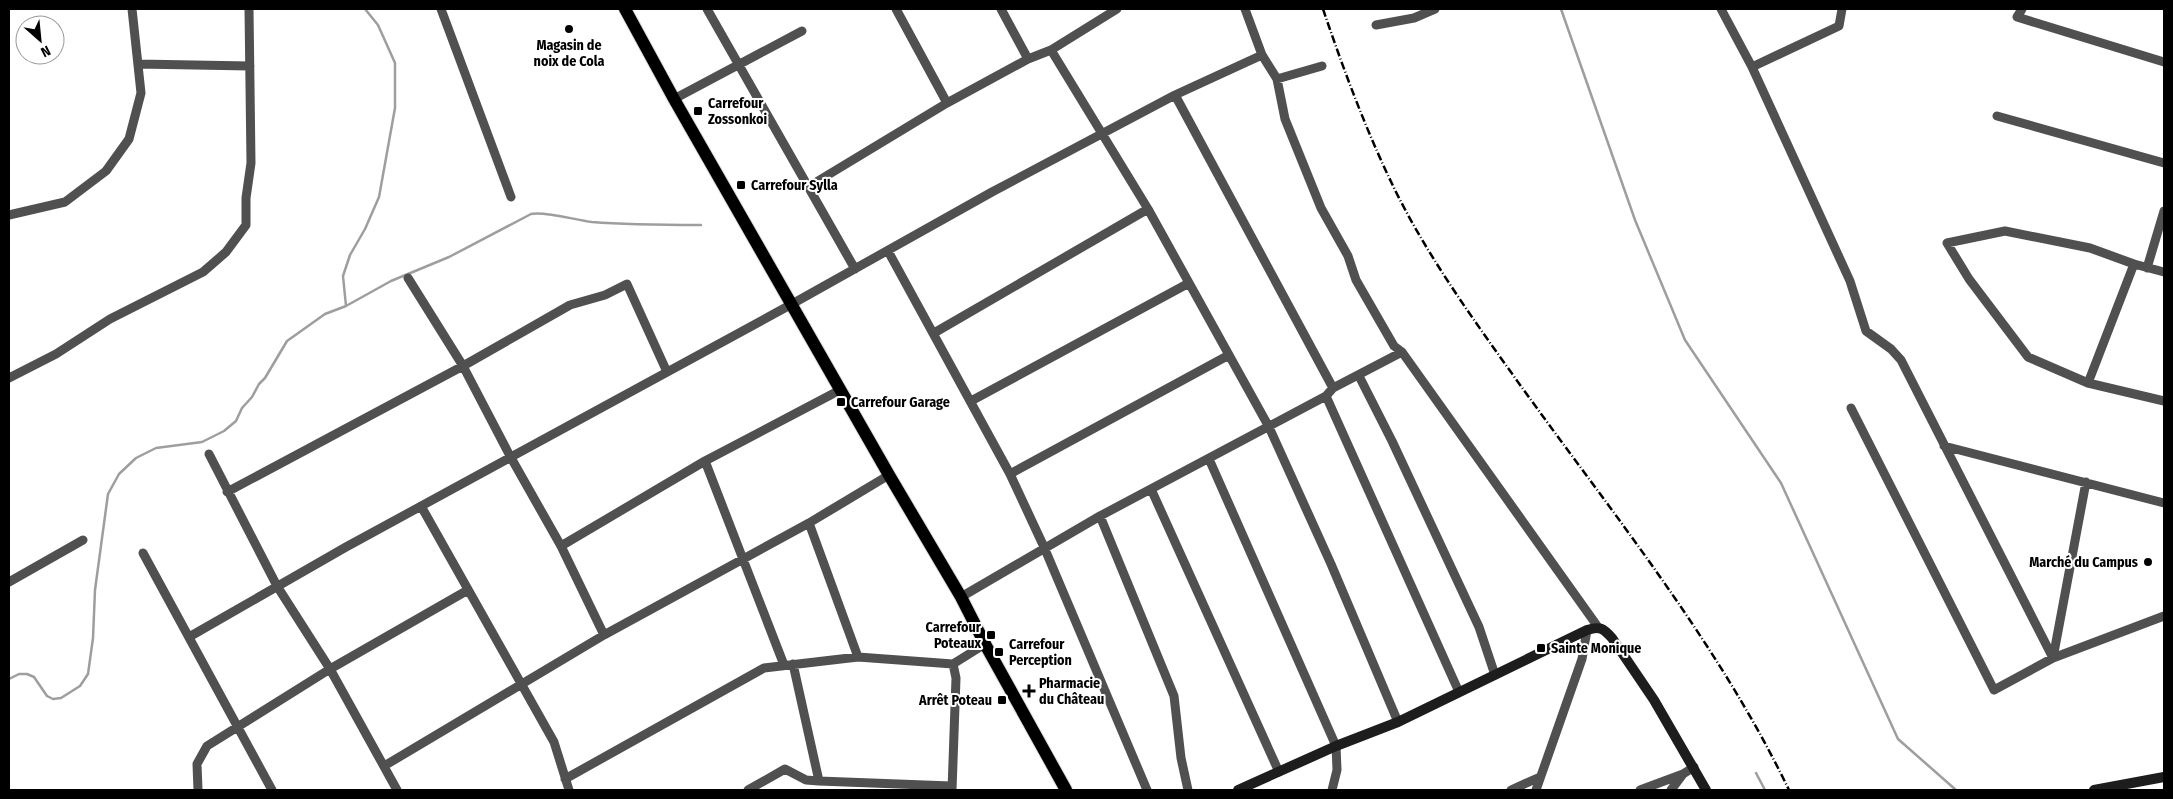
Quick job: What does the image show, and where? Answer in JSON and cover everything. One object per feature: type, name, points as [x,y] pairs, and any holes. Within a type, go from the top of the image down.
[{"type":"main road","points":[[625,9],[674,99],[840,390],[961,597],[1066,790]]},
{"type":"street","points":[[9,215],[66,202],[106,170],[128,138],[141,93],[132,9]]},
{"type":"street","points":[[9,378],[56,354],[110,319],[203,272],[226,252],[246,225],[246,198],[251,163],[248,9]]},
{"type":"street","points":[[441,9],[511,196]]},
{"type":"street","points":[[707,9],[855,269]]},
{"type":"street","points":[[896,9],[947,103]]},
{"type":"street","points":[[1001,9],[1028,59]]},
{"type":"street","points":[[1246,9],[1262,54],[1277,80],[1285,119],[1321,208],[1348,256],[1356,280],[1394,346],[1402,352],[1598,627],[1605,630],[1617,646],[1654,700],[1694,766],[1706,790]]},
{"type":"street","points":[[1376,25],[1414,18],[1435,9]]},
{"type":"street","points":[[1721,9],[1752,67],[1850,281],[1866,331],[1891,349],[1901,360],[2053,658]]},
{"type":"street","points":[[1752,67],[1839,26],[1842,9]]},
{"type":"street","points":[[2022,9],[2017,17],[2164,62]]},
{"type":"street","points":[[808,187],[947,103],[1028,59],[1051,50],[1112,10]]},
{"type":"street","points":[[674,99],[802,30]]},
{"type":"street","points":[[1051,50],[1148,209],[1269,427],[1331,564],[1398,722]]},
{"type":"street","points":[[189,637],[510,456],[792,304],[992,192],[1175,95],[1262,54]]},
{"type":"street","points":[[138,64],[250,66]]},
{"type":"street","points":[[1277,80],[1322,66]]},
{"type":"street","points":[[1175,95],[1333,388]]},
{"type":"street","points":[[1996,116],[2164,163]]},
{"type":"street","points":[[934,333],[1148,209]]},
{"type":"street","points":[[2148,268],[2164,211]]},
{"type":"street","points":[[2164,272],[2134,264],[2090,248],[2005,230],[1947,243],[1969,279],[2028,357],[2088,383],[2164,400]]},
{"type":"street","points":[[888,251],[1010,474],[1044,547],[1147,790]]},
{"type":"street","points":[[2088,383],[2134,264]]},
{"type":"street","points":[[408,278],[463,366],[510,456],[561,546],[604,635]]},
{"type":"street","points":[[971,401],[1189,283]]},
{"type":"street","points":[[227,492],[463,366],[570,305],[605,295],[627,284],[667,372]]},
{"type":"street","points":[[961,597],[1044,547],[1326,396],[1333,388],[1402,352]]},
{"type":"street","points":[[1010,474],[1229,355]]},
{"type":"street","points":[[1359,376],[1392,441],[1479,627],[1494,675]]},
{"type":"street","points":[[561,546],[706,461],[840,390]]},
{"type":"street","points":[[1326,396],[1459,692]]},
{"type":"street","points":[[1851,408],[1994,690],[2053,658],[2164,616]]},
{"type":"street","points":[[1944,446],[2164,503]]},
{"type":"street","points":[[209,454],[277,586],[330,669],[397,790]]},
{"type":"street","points":[[1210,459],[1336,746],[1337,770],[1332,790]]},
{"type":"street","points":[[706,461],[789,665],[819,781]]},
{"type":"street","points":[[384,766],[604,635],[809,523],[889,475]]},
{"type":"street","points":[[2053,658],[2086,482]]},
{"type":"street","points":[[1151,489],[1279,772]]},
{"type":"street","points":[[421,506],[554,742],[570,790]]},
{"type":"street","points":[[1100,516],[1174,696],[1181,758],[1188,790]]},
{"type":"street","points":[[809,523],[858,657]]},
{"type":"street","points":[[9,582],[83,540]]},
{"type":"street","points":[[143,553],[272,790]]},
{"type":"street","points":[[198,790],[196,764],[207,746],[330,669],[468,590]]},
{"type":"street","points":[[1238,790],[1336,746],[1398,722],[1587,630],[1598,627]]},
{"type":"street","points":[[1536,790],[1582,659],[1587,630]]},
{"type":"street","points":[[565,779],[764,668],[858,657],[953,664],[985,644]]},
{"type":"street","points":[[748,790],[785,770],[806,780],[952,788],[956,678],[953,664]]},
{"type":"street","points":[[1640,790],[1683,774],[1694,766]]},
{"type":"street","points":[[1671,790],[1683,774]]},
{"type":"street","points":[[1511,790],[1540,777]]},
{"type":"street","points":[[2096,790],[2164,777]]},
{"type":"street","points":[[2152,779],[2164,782]]},
{"type":"street","points":[[806,780],[809,790]]},
{"type":"waterway","points":[[9,679],[19,674],[27,674],[34,677],[47,696],[53,699],[61,698],[80,686],[88,674],[93,638],[95,590],[108,494],[119,474],[136,458],[156,448],[202,442],[224,431],[236,421],[242,408],[265,378],[287,341],[325,314],[346,306],[343,276],[350,255],[365,229],[379,197],[395,108],[395,63],[378,25],[365,9]]},
{"type":"waterway","points":[[1561,9],[1635,220],[1685,340],[1781,483],[1898,739],[1956,790]]},
{"type":"waterway","points":[[346,306],[391,281],[449,257],[531,214],[537,213],[606,223],[701,225]]},
{"type":"waterway","points":[[1756,773],[1765,790]]},
{"type":"railway","points":[[1323,9],[1375,147],[1396,192],[1424,243],[1489,341],[1630,535],[1699,634],[1731,684],[1789,790]]},
{"type":"place","name":"Magasin de noix de Cola","points":[[569,29]]},
{"type":"place","name":"Carrefour Zossonkoi","points":[[698,111]]},
{"type":"place","name":"Carrefour Sylla","points":[[741,185]]},
{"type":"place","name":"Carrefour Garage","points":[[841,402]]},
{"type":"place","name":"Marché du Campus","points":[[2148,562]]},
{"type":"place","name":"Carrefour Poteaux","points":[[991,635]]},
{"type":"place","name":"Sainte Monique","points":[[1541,648]]},
{"type":"place","name":"Carrefour Perception","points":[[999,652]]},
{"type":"place","name":"Pharmacie du Château","points":[[1029,691]]},
{"type":"place","name":"Arrêt Poteau","points":[[1002,700]]}]
